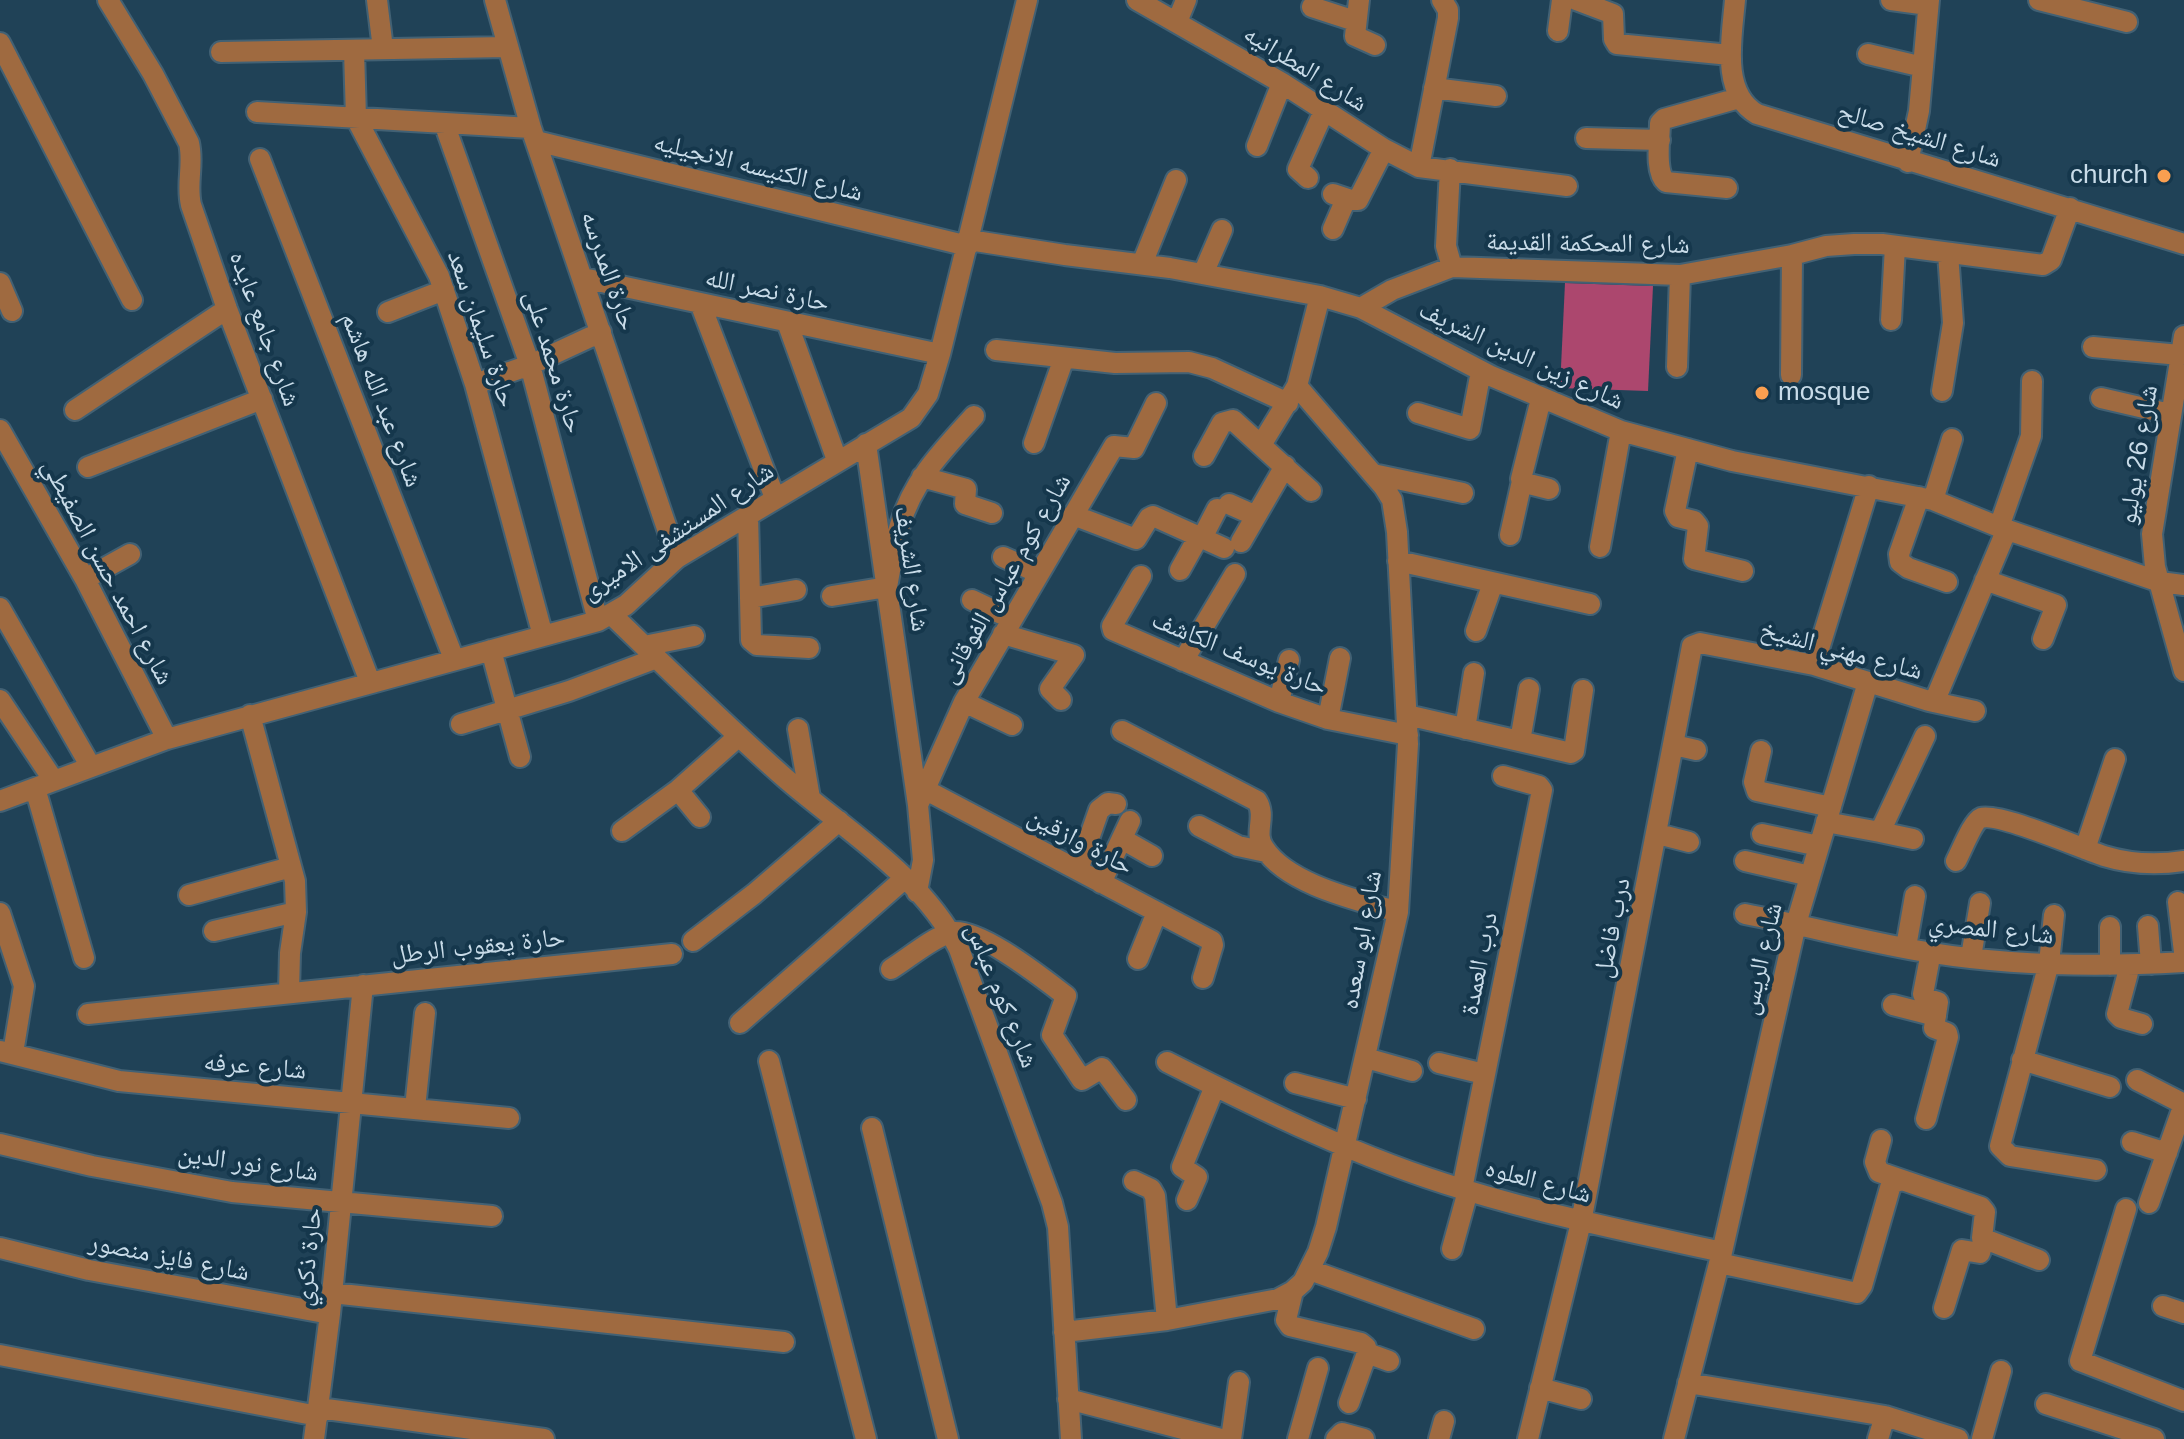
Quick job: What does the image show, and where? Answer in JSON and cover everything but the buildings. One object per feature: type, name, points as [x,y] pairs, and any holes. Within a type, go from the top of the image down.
[{"type":"street","name":"شارع جامع عايده","points":[[108,0],[153,74],[189,143],[192,155],[188,193],[191,205],[227,309],[370,682]]},
{"type":"street","points":[[377,0],[383,49]]},
{"type":"street","name":"حارة المدرسه","points":[[495,0],[533,134],[677,558]]},
{"type":"street","name":"شارع المستشفى الاميرى","points":[[0,801],[167,739],[604,617],[626,605],[677,558],[911,418],[928,394],[940,354],[1027,0]]},
{"type":"street","name":"شارع المطرانيه","points":[[1137,0],[1282,83],[1384,149],[1419,167],[1567,186]]},
{"type":"street","points":[[1177,22],[1186,0]]},
{"type":"street","points":[[1359,0],[1355,21],[1357,38],[1375,45]]},
{"type":"street","points":[[1419,167],[1448,18],[1448,10],[1442,0]]},
{"type":"street","points":[[1558,31],[1562,0]]},
{"type":"street","points":[[1576,0],[1613,14],[1617,44],[1730,55]]},
{"type":"street","points":[[1727,188],[1666,182],[1660,175],[1660,123],[1664,119],[1739,98],[1730,55],[1735,0]]},
{"type":"street","points":[[1891,0],[1929,2],[1919,111],[1908,162]]},
{"type":"street","points":[[2039,0],[2127,22]]},
{"type":"street","points":[[1312,7],[1355,21]]},
{"type":"street","points":[[0,43],[132,300]]},
{"type":"street","points":[[221,52],[507,47]]},
{"type":"street","name":"حارة سليمان سعد","points":[[354,50],[356,118],[426,248],[444,290],[475,384],[543,636]]},
{"type":"street","points":[[1868,54],[1923,67]]},
{"type":"street","points":[[1257,146],[1282,83]]},
{"type":"street","points":[[1434,88],[1496,96]]},
{"type":"street","name":"شارع الشيخ صالح","points":[[1739,98],[1746,108],[1757,114],[2184,244]]},
{"type":"street","points":[[1308,178],[1298,169],[1324,111]]},
{"type":"street","name":"شارع الكنيسه الانجيليه","points":[[257,112],[444,123],[533,134],[968,243]]},
{"type":"street","name":"حارة محمد على","points":[[444,123],[530,365],[604,617]]},
{"type":"street","points":[[1586,138],[1660,140]]},
{"type":"street","points":[[1333,229],[1340,196],[1354,201],[1360,198],[1384,149]]},
{"type":"street","name":"شارع عبد الله هاشم","points":[[260,159],[454,659]]},
{"type":"street","points":[[1450,169],[1446,246],[1452,267]]},
{"type":"street","points":[[1142,264],[1176,180]]},
{"type":"street","name":"شارع المحكمة القديمة","points":[[1361,308],[1392,290],[1452,267],[1680,275],[1826,246],[1854,244],[1895,246],[2055,266],[2051,260],[2070,208]]},
{"type":"street","points":[[1203,274],[1222,230]]},
{"type":"street","name":"شارع زين الدين الشريف","points":[[968,243],[1142,264],[1320,296],[1361,308],[1481,371],[1621,431],[1732,461],[1926,499],[2160,582],[2184,585]]},
{"type":"street","points":[[1891,320],[1895,246]]},
{"type":"street","points":[[1942,391],[1953,323],[1948,253]]},
{"type":"street","points":[[1791,375],[1792,255]]},
{"type":"street","points":[[1677,367],[1680,275]]},
{"type":"street","name":"حارة نصر الله","points":[[583,278],[940,354]]},
{"type":"street","points":[[0,283],[12,311]]},
{"type":"street","points":[[388,312],[444,290]]},
{"type":"street","points":[[1261,445],[1293,394],[1320,296]]},
{"type":"street","points":[[700,303],[775,498]]},
{"type":"street","points":[[75,410],[227,309]]},
{"type":"street","points":[[787,322],[837,460]]},
{"type":"street","points":[[475,384],[530,365],[601,332]]},
{"type":"street","points":[[2093,347],[2182,346]]},
{"type":"street","name":"شارع 26 يوليو","points":[[2182,346],[2152,550],[2184,671]]},
{"type":"street","points":[[996,350],[1115,363],[1177,362],[1201,365],[1293,394]]},
{"type":"street","points":[[1034,443],[1064,358]]},
{"type":"street","points":[[1418,413],[1470,429],[1481,371]]},
{"type":"street","name":"شارع مهني الشيخ","points":[[1695,645],[1700,643],[1814,665],[1929,701],[1935,700],[1985,580],[2031,436],[2032,381]]},
{"type":"street","name":"شارع ابو سعده","points":[[1293,394],[1373,474],[1392,500],[1396,516],[1407,725],[1398,912],[1326,1227],[1310,1270],[1293,1291]]},
{"type":"street","points":[[2101,398],[2170,414]]},
{"type":"street","points":[[88,467],[262,399]]},
{"type":"street","points":[[1510,535],[1541,399]]},
{"type":"street","name":"شارع كوم عباس الفوقانى","points":[[921,797],[964,702],[1114,446],[1134,448],[1156,403]]},
{"type":"street","points":[[832,596],[887,587],[900,525],[922,477],[974,416]]},
{"type":"street","points":[[1204,456],[1222,423],[1233,420],[1311,491]]},
{"type":"street","name":"شارع احمد حسن الصفيطي","points":[[0,430],[85,579],[167,739]]},
{"type":"street","points":[[1600,547],[1621,431]]},
{"type":"street","points":[[1947,582],[1903,566],[1899,558],[1952,439]]},
{"type":"street","name":"شارع الشريف","points":[[866,444],[921,797],[923,860],[911,886]]},
{"type":"street","points":[[1688,449],[1675,511],[1678,517],[1694,521],[1698,526],[1694,559],[1743,571]]},
{"type":"street","points":[[1073,515],[1136,539],[1151,516],[1201,537],[1232,545],[1256,516],[1285,466]]},
{"type":"street","points":[[1373,474],[1463,493]]},
{"type":"street","points":[[922,477],[966,489],[965,504],[992,513]]},
{"type":"street","points":[[1522,481],[1549,489]]},
{"type":"street","points":[[1814,665],[1869,486]]},
{"type":"street","points":[[1180,570],[1223,506],[1256,516]]},
{"type":"street","points":[[748,514],[751,636],[754,643],[809,648]]},
{"type":"street","points":[[85,579],[130,554]]},
{"type":"street","points":[[1003,557],[1039,573]]},
{"type":"street","points":[[1398,561],[1590,604]]},
{"type":"street","points":[[1183,661],[1235,574]]},
{"type":"street","name":"حارة يوسف الكاشف","points":[[1141,576],[1112,629],[1279,702],[1328,719],[1465,729],[1573,752],[1583,690]]},
{"type":"street","points":[[1985,580],[2056,605],[2043,639]]},
{"type":"street","points":[[1476,631],[1493,583]]},
{"type":"street","points":[[750,598],[796,590]]},
{"type":"street","points":[[972,600],[1008,627],[1073,654],[1074,657],[1051,688],[1061,700]]},
{"type":"street","points":[[0,608],[91,767]]},
{"type":"street","name":"شارع كوم عباس","points":[[604,617],[650,652],[739,736],[911,886],[950,932],[998,1053],[1058,1227],[1071,1439]]},
{"type":"street","points":[[461,724],[569,691],[650,652],[694,636]]},
{"type":"street","name":"درب فاضل","points":[[1528,1439],[1581,1222],[1658,834],[1691,649],[1695,645]]},
{"type":"street","points":[[491,650],[520,757]]},
{"type":"street","points":[[1328,719],[1340,658]]},
{"type":"street","points":[[1279,702],[1289,660]]},
{"type":"street","points":[[1465,729],[1474,673]]},
{"type":"street","name":"شارع الريس","points":[[1674,1439],[1720,1258],[1796,924],[1868,682]]},
{"type":"street","points":[[1520,741],[1529,689]]},
{"type":"street","points":[[0,700],[45,784],[84,958]]},
{"type":"street","points":[[1929,701],[1975,711]]},
{"type":"street","points":[[964,702],[1012,725]]},
{"type":"street","points":[[250,715],[291,867],[296,897],[289,992]]},
{"type":"street","points":[[798,729],[810,798]]},
{"type":"street","points":[[1122,731],[1257,801],[1263,812],[1259,839],[1266,852],[1282,866],[1315,885],[1398,912]]},
{"type":"street","points":[[622,831],[678,790],[739,736]]},
{"type":"street","points":[[1880,832],[1925,736]]},
{"type":"street","points":[[1674,745],[1696,750]]},
{"type":"street","points":[[1761,751],[1754,782],[1757,791],[1880,832],[1913,839]]},
{"type":"street","points":[[2085,849],[2115,759]]},
{"type":"street","name":"درب العمدة","points":[[1452,1249],[1542,790],[1539,786],[1503,776]]},
{"type":"street","points":[[678,790],[700,817]]},
{"type":"street","name":"حارة وازقين","points":[[921,797],[1078,870],[1212,941],[1203,978]]},
{"type":"street","points":[[1078,870],[1099,810],[1108,803],[1116,804]]},
{"type":"street","points":[[1961,812],[2019,825],[2127,861],[2184,861]]},
{"type":"street","points":[[1956,861],[1976,822],[1985,818]]},
{"type":"street","points":[[693,941],[754,894],[839,821]]},
{"type":"street","points":[[1199,826],[1238,846],[1266,852]]},
{"type":"street","points":[[1101,883],[1126,830],[1152,856]]},
{"type":"street","points":[[1658,834],[1689,842]]},
{"type":"street","points":[[1762,834],[1819,846]]},
{"type":"street","points":[[1745,861],[1810,876]]},
{"type":"street","points":[[189,895],[291,867]]},
{"type":"street","points":[[740,1023],[911,886]]},
{"type":"street","points":[[1906,947],[1915,896]]},
{"type":"street","points":[[2178,902],[2184,952]]},
{"type":"street","points":[[1971,957],[1980,903]]},
{"type":"street","points":[[214,931],[296,912]]},
{"type":"street","points":[[1138,959],[1157,912]]},
{"type":"street","points":[[0,913],[24,986],[7,1052]]},
{"type":"street","name":"شارع المصري","points":[[1745,914],[1931,952],[1971,957],[2120,965],[2184,962]]},
{"type":"street","points":[[2054,915],[2049,963],[2000,1141],[2002,1151],[2010,1156],[2096,1170]]},
{"type":"street","points":[[2148,926],[2151,964]]},
{"type":"street","points":[[2110,927],[2120,965],[2117,1014],[2142,1024]]},
{"type":"street","points":[[891,969],[950,932],[967,933],[983,939],[1064,995],[1052,1035],[1082,1080],[1102,1068],[1126,1100]]},
{"type":"street","points":[[1926,1119],[1948,1037],[1947,1033],[1934,1028],[1938,1002],[1925,998],[1923,994],[1931,952]]},
{"type":"street","name":"حارة يعقوب الرطل","points":[[88,1014],[672,954]]},
{"type":"street","name":"حارة ذكري","points":[[314,1439],[330,1314],[363,985]]},
{"type":"street","points":[[1893,1005],[1936,1016]]},
{"type":"street","points":[[415,1108],[425,1013]]},
{"type":"street","name":"شارع عرفه","points":[[7,1052],[119,1081],[509,1118]]},
{"type":"street","points":[[1366,1058],[1412,1071]]},
{"type":"street","points":[[2022,1060],[2110,1087]]},
{"type":"street","points":[[769,1061],[866,1439]]},
{"type":"street","name":"شارع العلوه","points":[[1167,1062],[1345,1147],[1465,1190],[1857,1293],[1862,1286],[1890,1188],[1900,1180]]},
{"type":"street","points":[[1439,1063],[1484,1074]]},
{"type":"street","points":[[2137,1080],[2184,1104],[2149,1203]]},
{"type":"street","points":[[1295,1083],[1356,1099]]},
{"type":"street","points":[[1187,1200],[1197,1177],[1182,1167],[1215,1086]]},
{"type":"street","points":[[872,1128],[948,1439]]},
{"type":"street","points":[[1881,1140],[1875,1162],[1876,1169],[1882,1174],[1983,1208],[1981,1234],[1984,1238],[2039,1260]]},
{"type":"street","points":[[2132,1142],[2167,1153]]},
{"type":"street","name":"شارع نور الدين","points":[[0,1144],[92,1166],[232,1192],[492,1216]]},
{"type":"street","points":[[1134,1181],[1151,1189],[1155,1196],[1167,1320]]},
{"type":"street","points":[[2126,1209],[2080,1361],[2184,1401]]},
{"type":"street","points":[[1944,1308],[1962,1250],[1980,1253],[1984,1238]]},
{"type":"street","name":"شارع فايز منصور","points":[[0,1248],[89,1270],[330,1314]]},
{"type":"street","points":[[1310,1270],[1474,1329]]},
{"type":"street","points":[[1064,1332],[1167,1320],[1261,1303],[1293,1291]]},
{"type":"street","points":[[1293,1291],[1287,1323],[1364,1344],[1367,1353],[1349,1403]]},
{"type":"street","points":[[332,1293],[784,1342]]},
{"type":"street","points":[[2163,1306],[2184,1313]]},
{"type":"street","points":[[1367,1353],[1389,1361]]},
{"type":"street","points":[[0,1355],[318,1412],[544,1439]]},
{"type":"street","points":[[1298,1439],[1318,1368]]},
{"type":"street","points":[[1982,1439],[2001,1371]]},
{"type":"street","points":[[1231,1439],[1239,1382]]},
{"type":"street","points":[[1688,1383],[1885,1416],[1917,1432],[1958,1439]]},
{"type":"street","points":[[1540,1388],[1581,1399]]},
{"type":"street","points":[[1068,1399],[1209,1437]]},
{"type":"street","points":[[2046,1404],[2153,1439]]},
{"type":"street","points":[[1878,1439],[1885,1416]]},
{"type":"street","points":[[1336,1439],[1342,1433],[1364,1439]]},
{"type":"place","name":"church","points":[[2164,176]]},
{"type":"place","name":"mosque","points":[[1762,393]]}]
